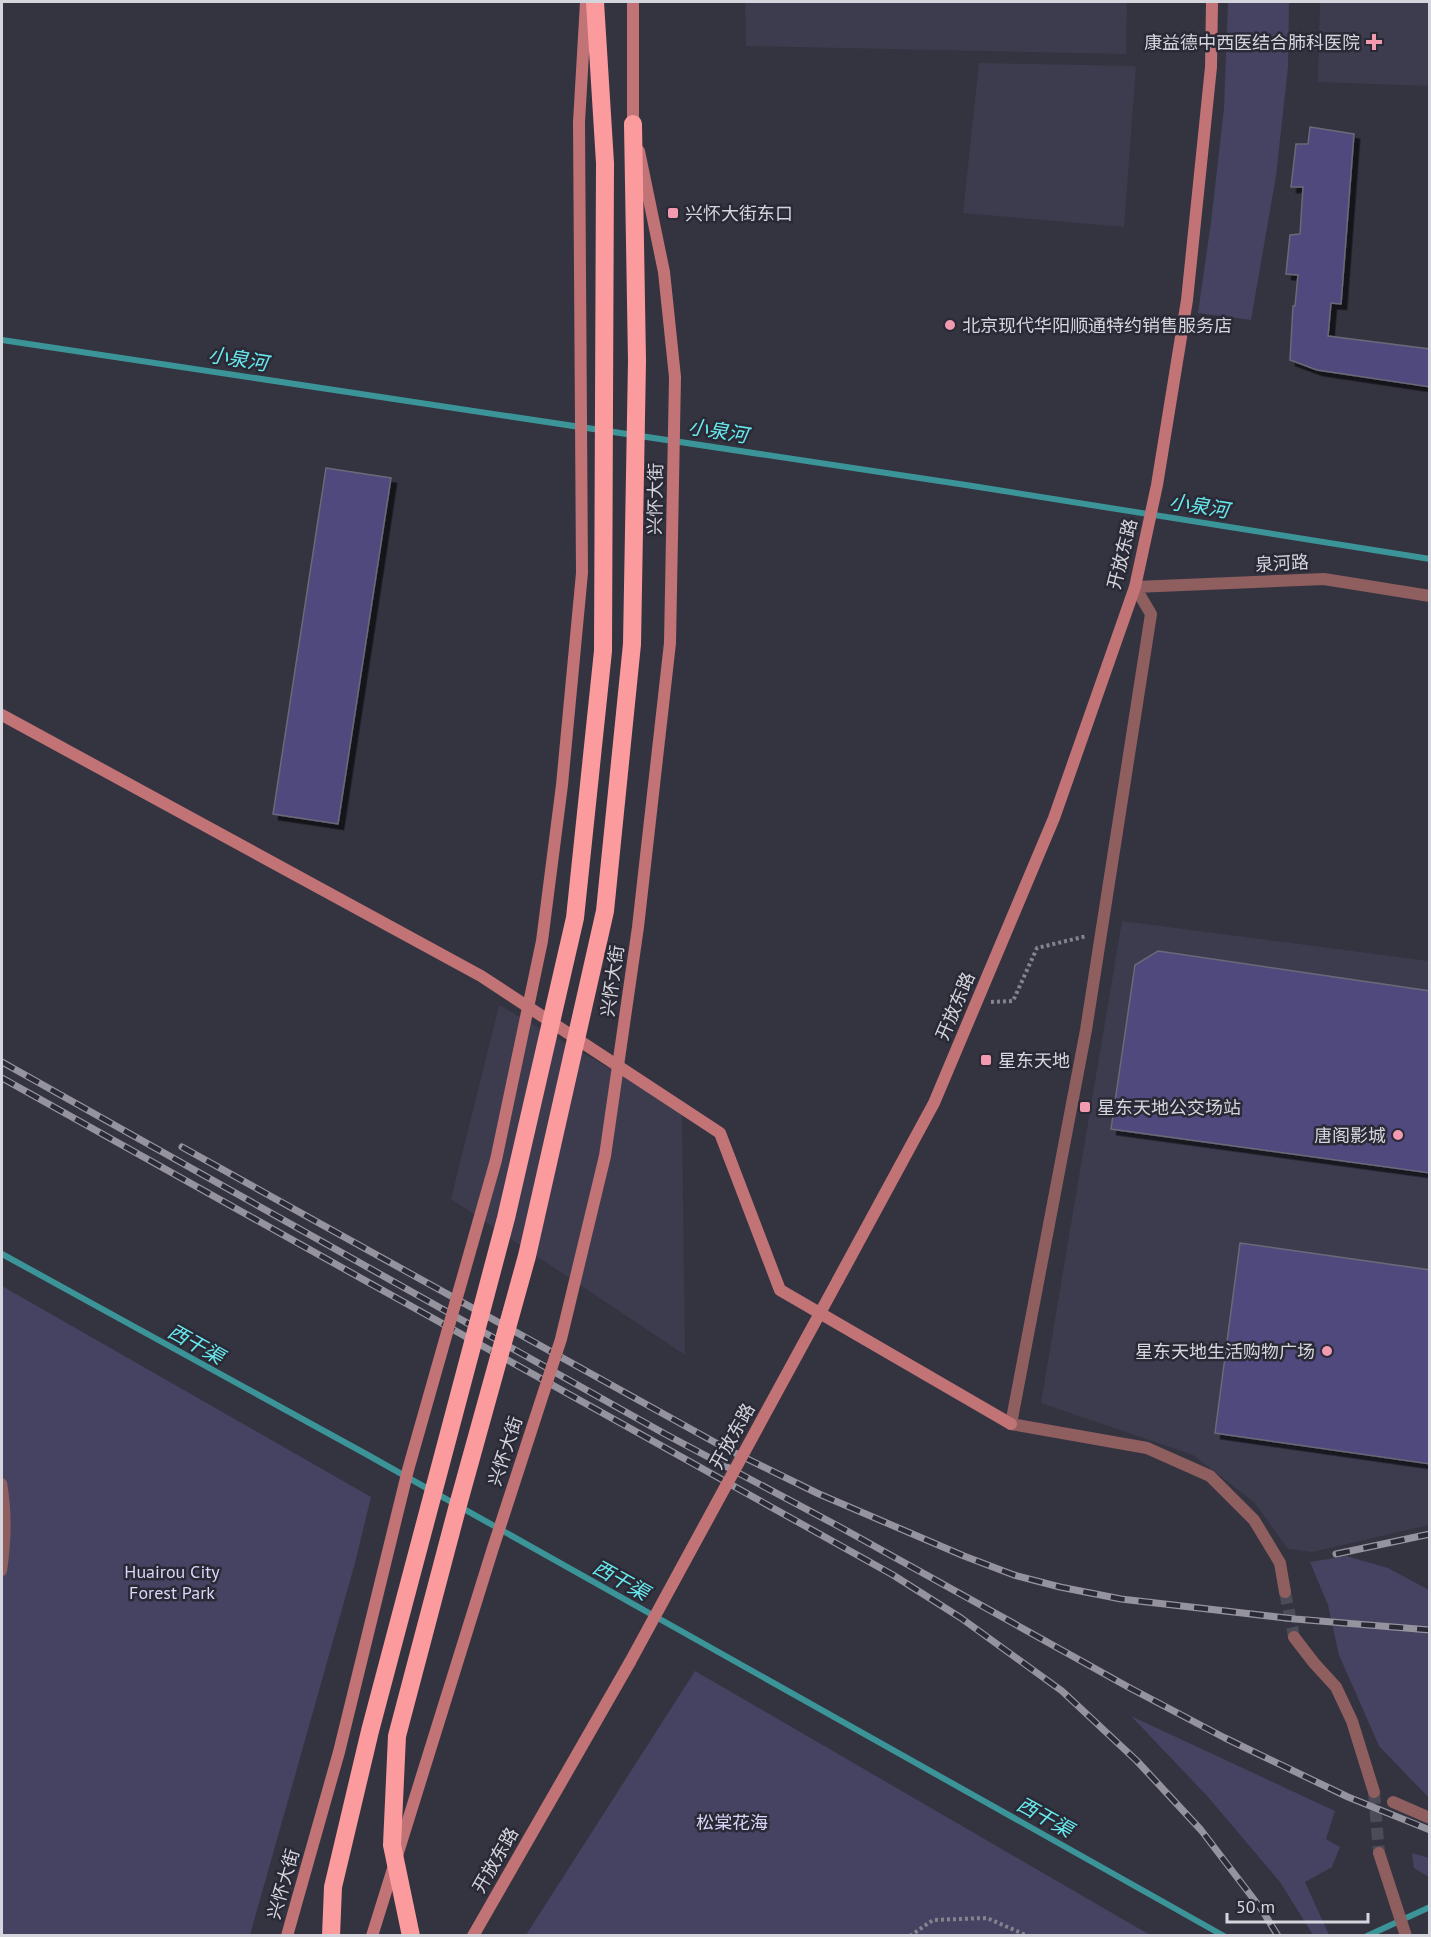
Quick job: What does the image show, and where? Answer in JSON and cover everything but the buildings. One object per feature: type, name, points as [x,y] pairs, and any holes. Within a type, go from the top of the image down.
[{"type":"highway","points":[[332,1935],[333,1887],[370,1731],[506,1218],[575,918],[603,651],[605,164],[595,2]]},
{"type":"highway","points":[[411,1935],[392,1845],[397,1736],[527,1256],[605,911],[632,644],[637,360],[633,124]]},
{"type":"main road","name":"兴怀大街","points":[[287,1935],[339,1752],[408,1470],[496,1160],[542,941],[562,785],[582,573],[579,122],[586,2]]},
{"type":"main road","name":"兴怀大街","points":[[372,1935],[561,1339],[605,1156],[638,927],[670,643],[675,377],[664,272],[633,124],[633,2]]},
{"type":"main road","name":"开放东路","points":[[473,1935],[630,1662],[934,1102],[1054,818],[1135,587],[1157,485],[1187,300],[1211,67],[1212,2]]},
{"type":"main road","points":[[2,715],[481,976],[720,1133],[780,1290],[1011,1424]]},
{"type":"street","name":"泉河路","points":[[1135,587],[1324,579],[1430,596]]},
{"type":"street","points":[[1135,587],[1151,614],[1086,1030],[1011,1424],[1147,1448],[1210,1476],[1254,1520],[1280,1563],[1285,1592]]},
{"type":"street","points":[[1294,1636],[1336,1687],[1352,1721],[1374,1792]]},
{"type":"street","points":[[1393,1802],[1430,1818]]},
{"type":"street","points":[[1379,1853],[1406,1935]]},
{"type":"lane","points":[[2,1483],[5,1498],[2,1571]]},
{"type":"path","points":[[976,1003],[1013,1000],[1037,948],[1101,933]]},
{"type":"path","points":[[910,1935],[933,1920],[987,1918],[1028,1935]]},
{"type":"shaded area","points":[[745,2],[1127,2],[1126,54],[746,46]]},
{"type":"shaded area","name":"康益德中西医结合肺科医院","points":[[1320,2],[1429,2],[1429,86],[1318,82]]},
{"type":"shaded area","points":[[979,63],[1136,66],[1124,227],[963,213]]},
{"type":"shaded area","points":[[1122,921],[1429,961],[1429,1525],[1312,1552],[1288,1549],[1255,1503],[1193,1455],[1041,1403]]},
{"type":"shaded area","points":[[499,1005],[682,1110],[685,1355],[451,1199]]},
{"type":"green space","points":[[1228,2],[1289,2],[1288,67],[1276,176],[1251,320],[1198,313],[1224,108]]},
{"type":"green space","name":"Huairou City Forest Park","points":[[2,1286],[371,1497],[355,1563],[250,1935],[2,1935]]},
{"type":"green space","points":[[1346,1556],[1388,1568],[1429,1590],[1429,1798],[1379,1746],[1339,1655],[1328,1605],[1310,1562]]},
{"type":"green space","name":"松棠花海","points":[[695,1671],[1150,1935],[526,1935]]},
{"type":"green space","points":[[1131,1716],[1335,1811],[1326,1839],[1340,1847],[1332,1867],[1305,1882],[1329,1935],[1313,1935],[1280,1882],[1208,1797]]},
{"type":"green space","points":[[1412,1853],[1429,1858],[1429,1877],[1414,1868]]},
{"type":"waterway","name":"小泉河","points":[[2,340],[966,485],[1430,559]]},
{"type":"waterway","name":"西干渠","points":[[2,1254],[366,1454],[1224,1936]]},
{"type":"waterway","name":"西干渠","points":[[1367,1936],[1430,1907]]},
{"type":"tunnel","points":[[1285,1592],[1294,1637]]},
{"type":"tunnel","points":[[1374,1792],[1379,1853]]},
{"type":"railway","points":[[2,1062],[665,1434],[838,1526],[1130,1688],[1225,1738],[1348,1797],[1430,1830]]},
{"type":"railway","points":[[2,1078],[893,1575],[961,1618],[1062,1691],[1137,1761],[1201,1830],[1262,1910],[1278,1936]]},
{"type":"railway","points":[[182,1147],[725,1448],[819,1494],[964,1556],[1014,1575],[1121,1599],[1295,1619],[1430,1630]]},
{"type":"railway","points":[[1336,1554],[1430,1534]]},
{"type":"place","name":"康益德中西医结合肺科医院","points":[[1374,42]]},
{"type":"place","name":"兴怀大街东口","points":[[673,213]]},
{"type":"place","name":"北京现代华阳顺通特约销售服务店","points":[[950,325]]},
{"type":"place","name":"星东天地","points":[[986,1060]]},
{"type":"place","name":"星东天地公交场站","points":[[1085,1107]]},
{"type":"place","name":"唐阁影城","points":[[1398,1135]]},
{"type":"place","name":"星东天地生活购物广场","points":[[1327,1351]]}]
